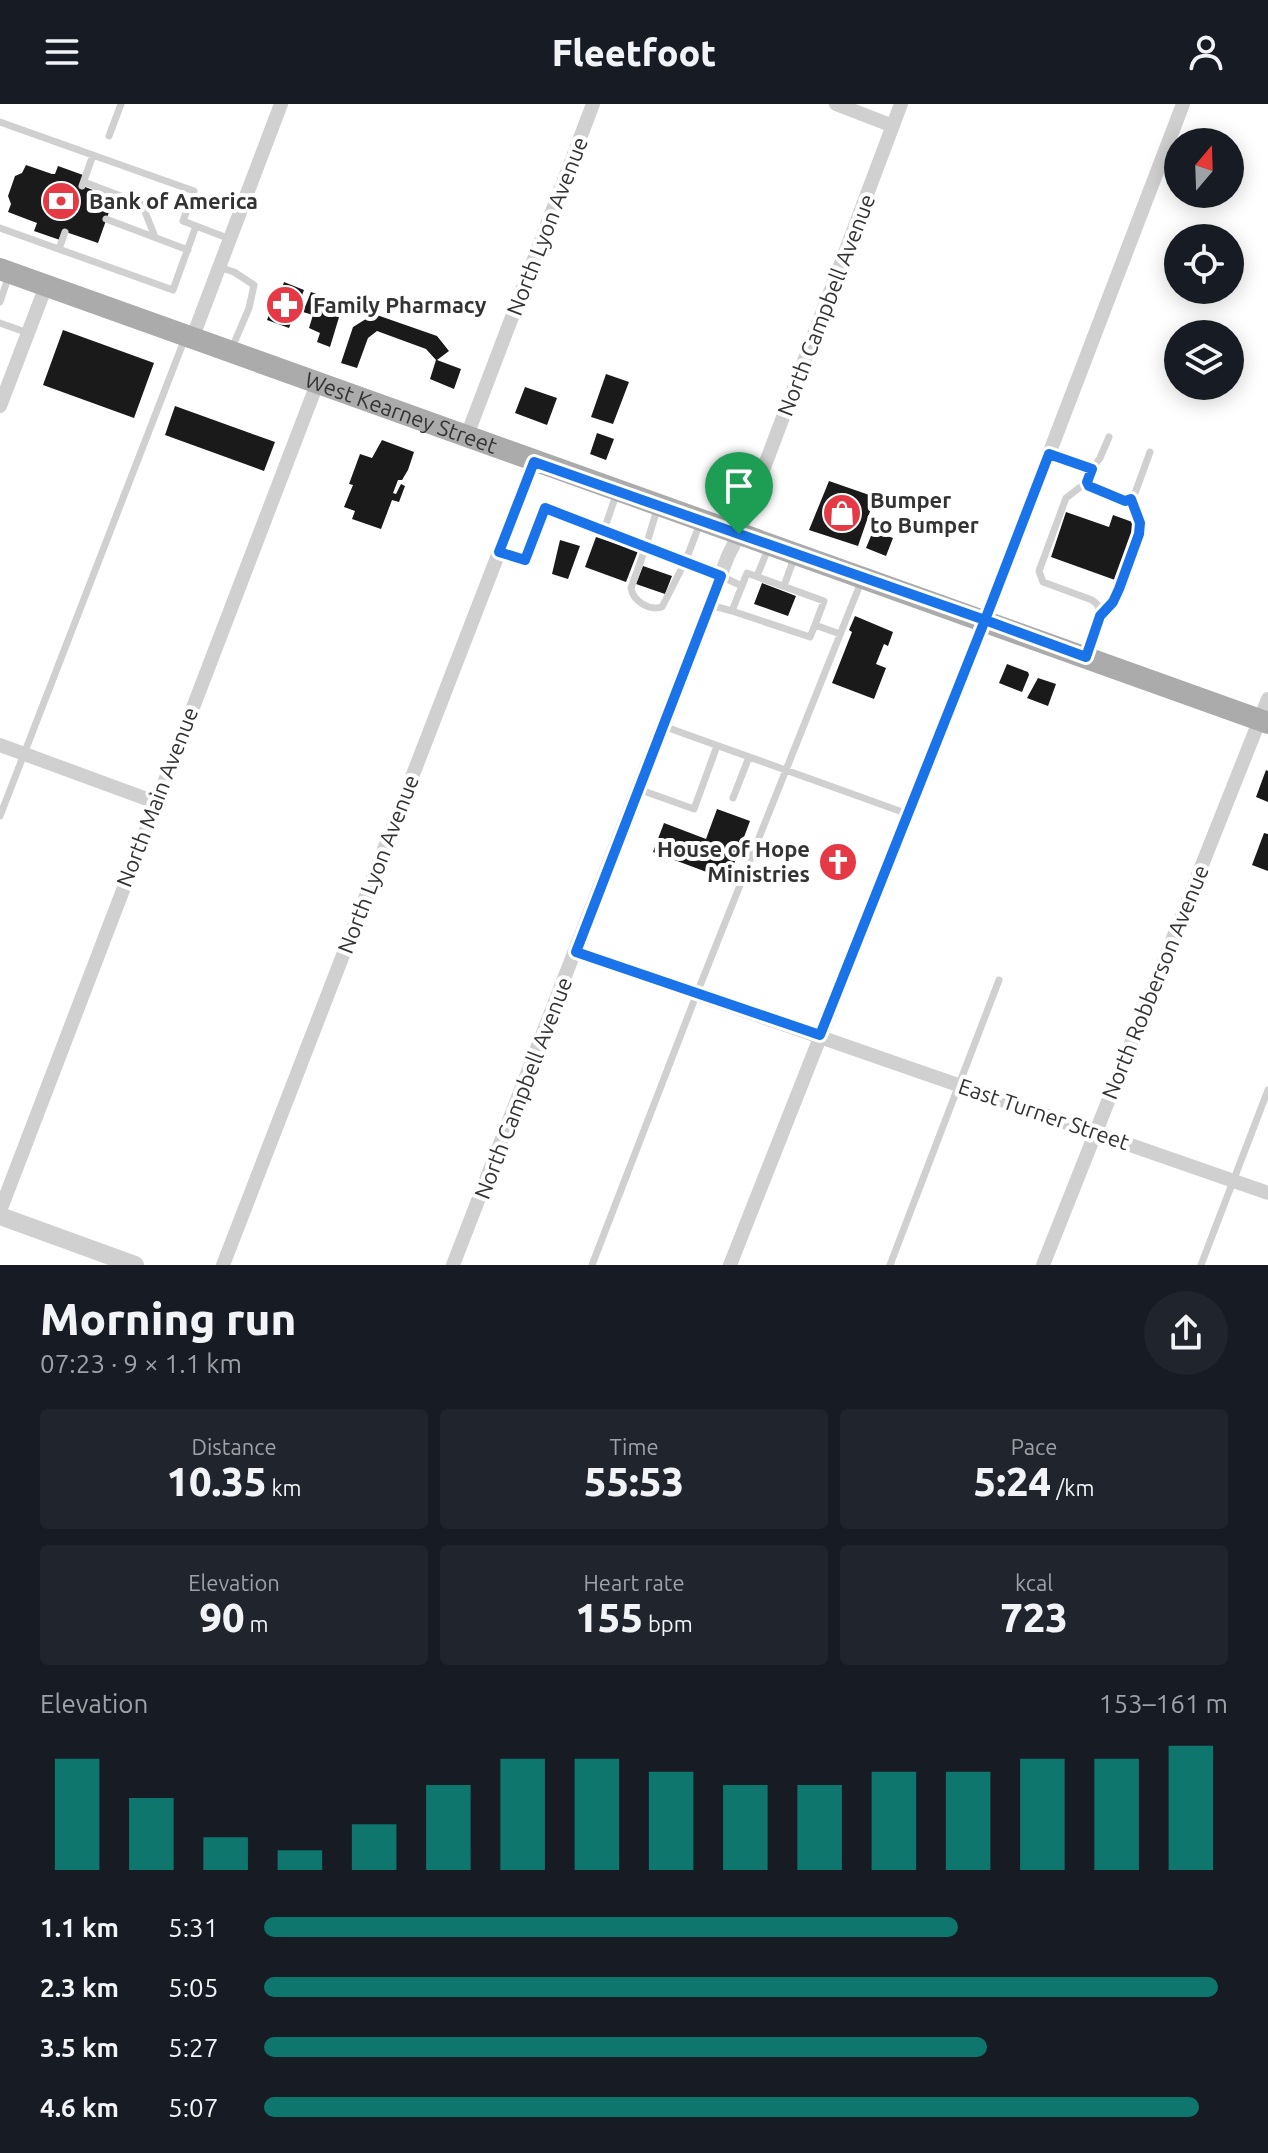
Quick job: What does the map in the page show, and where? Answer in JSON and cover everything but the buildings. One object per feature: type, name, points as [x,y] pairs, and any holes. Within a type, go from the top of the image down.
[{"type":"main road","name":"West Kearney Street","points":[[5,271],[1086,657],[1265,714]]},
{"type":"street","points":[[189,337],[281,104]]},
{"type":"street","name":"North Lyon Avenue","points":[[466,438],[593,104]]},
{"type":"street","points":[[836,104],[893,126]]},
{"type":"street","name":"North Campbell Avenue","points":[[453,1265],[739,534],[901,104]]},
{"type":"street","points":[[730,1265],[985,620],[1183,104]]},
{"type":"street","points":[[0,406],[46,286]]},
{"type":"street","name":"North Main Avenue","points":[[0,1213],[317,384]]},
{"type":"street","name":"North Lyon Avenue","points":[[223,1265],[534,462]]},
{"type":"street","name":"North Robberson Avenue","points":[[1043,1265],[1265,714]]},
{"type":"street","points":[[0,745],[155,802]]},
{"type":"street","name":"East Turner Street","points":[[576,952],[1268,1193]]},
{"type":"street","points":[[0,1213],[135,1265]]},
{"type":"lane","points":[[109,136],[121,104]]},
{"type":"lane","points":[[0,133],[2,123],[194,191],[183,221],[230,239]]},
{"type":"lane","points":[[93,155],[83,184],[142,204],[155,237]]},
{"type":"lane","points":[[106,219],[188,250]]},
{"type":"lane","points":[[0,228],[173,290],[196,226]]},
{"type":"lane","points":[[59,249],[65,232]]},
{"type":"lane","points":[[219,267],[234,272],[254,285],[249,308],[230,353]]},
{"type":"lane","points":[[0,301],[5,271]]},
{"type":"lane","points":[[0,323],[28,333]]},
{"type":"lane","points":[[0,816],[189,337]]},
{"type":"lane","points":[[1100,616],[1098,605],[1092,600],[1043,582],[1039,571],[1066,498],[1087,482],[1109,437]]},
{"type":"lane","points":[[1086,657],[1100,616],[1113,602],[1119,589],[1139,534],[1140,523],[1131,499],[1150,452]]},
{"type":"lane","points":[[1049,454],[1092,469]]},
{"type":"lane","points":[[1087,482],[1094,490],[1125,501],[1131,499]]},
{"type":"lane","points":[[604,530],[618,492]]},
{"type":"lane","points":[[658,506],[631,588],[632,595],[655,609],[667,601],[701,521]]},
{"type":"lane","points":[[499,552],[525,560],[545,508],[686,560],[742,586]]},
{"type":"lane","points":[[757,576],[769,545]]},
{"type":"lane","points":[[784,586],[796,554]]},
{"type":"lane","points":[[710,605],[810,637],[824,601],[747,573],[732,611]]},
{"type":"lane","points":[[592,1265],[863,578]]},
{"type":"lane","points":[[815,625],[840,634]]},
{"type":"lane","points":[[663,726],[908,814]]},
{"type":"lane","points":[[638,789],[694,809],[717,746]]},
{"type":"lane","points":[[733,798],[749,757]]},
{"type":"lane","points":[[890,1265],[999,980]]},
{"type":"lane","points":[[1201,1265],[1268,1090]]},
{"type":"place","name":"Bank of America","points":[[61,201]]},
{"type":"place","name":"Family Pharmacy","points":[[285,305]]},
{"type":"place","name":"Bumper to Bumper","points":[[842,513]]},
{"type":"place","name":"House of Hope Ministries","points":[[838,862]]},
{"type":"route","points":[[739,534],[534,462],[499,552],[525,560],[545,508],[707,568],[721,576],[576,952],[820,1035],[985,620],[1086,657],[1100,616],[1113,602],[1119,589],[1140,523],[1131,499],[1125,501],[1089,486],[1087,482],[1092,469],[1049,454],[985,620],[739,534]]}]
